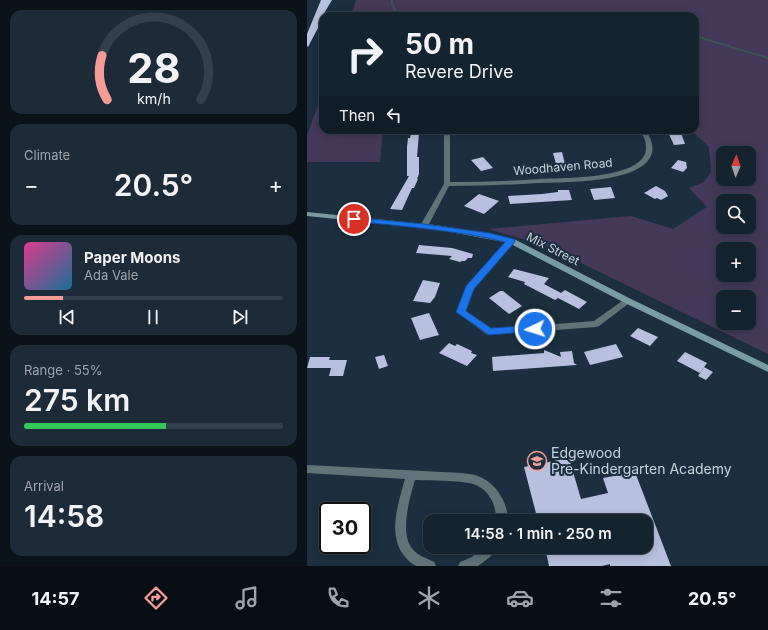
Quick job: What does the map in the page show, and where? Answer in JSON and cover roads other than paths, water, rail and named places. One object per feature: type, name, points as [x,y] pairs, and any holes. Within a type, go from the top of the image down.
[{"type":"main road","name":"Mix Street","points":[[307,214],[424,226],[490,236],[511,241],[628,301],[768,369]]},
{"type":"street","points":[[424,226],[447,184],[447,134]]},
{"type":"street","name":"Woodhaven Road","points":[[447,184],[487,184],[619,174],[634,168],[646,158],[649,149],[648,140],[644,134]]},
{"type":"street","points":[[511,241],[469,288],[461,312],[489,332],[596,324],[628,301]]},
{"type":"street","points":[[307,469],[476,480],[487,487],[495,495],[500,505],[501,514]]},
{"type":"street","points":[[411,475],[401,518],[400,529],[402,539],[406,549],[414,558],[423,564],[430,566]]},
{"type":"street","points":[[464,566],[471,564],[486,554]]},
{"type":"waterway","points":[[392,0],[392,4],[396,12]]},
{"type":"waterway","points":[[699,37],[768,58]]},
{"type":"place","name":"Edgewood Pre-Kindergarten Academy","points":[[537,461]]}]
